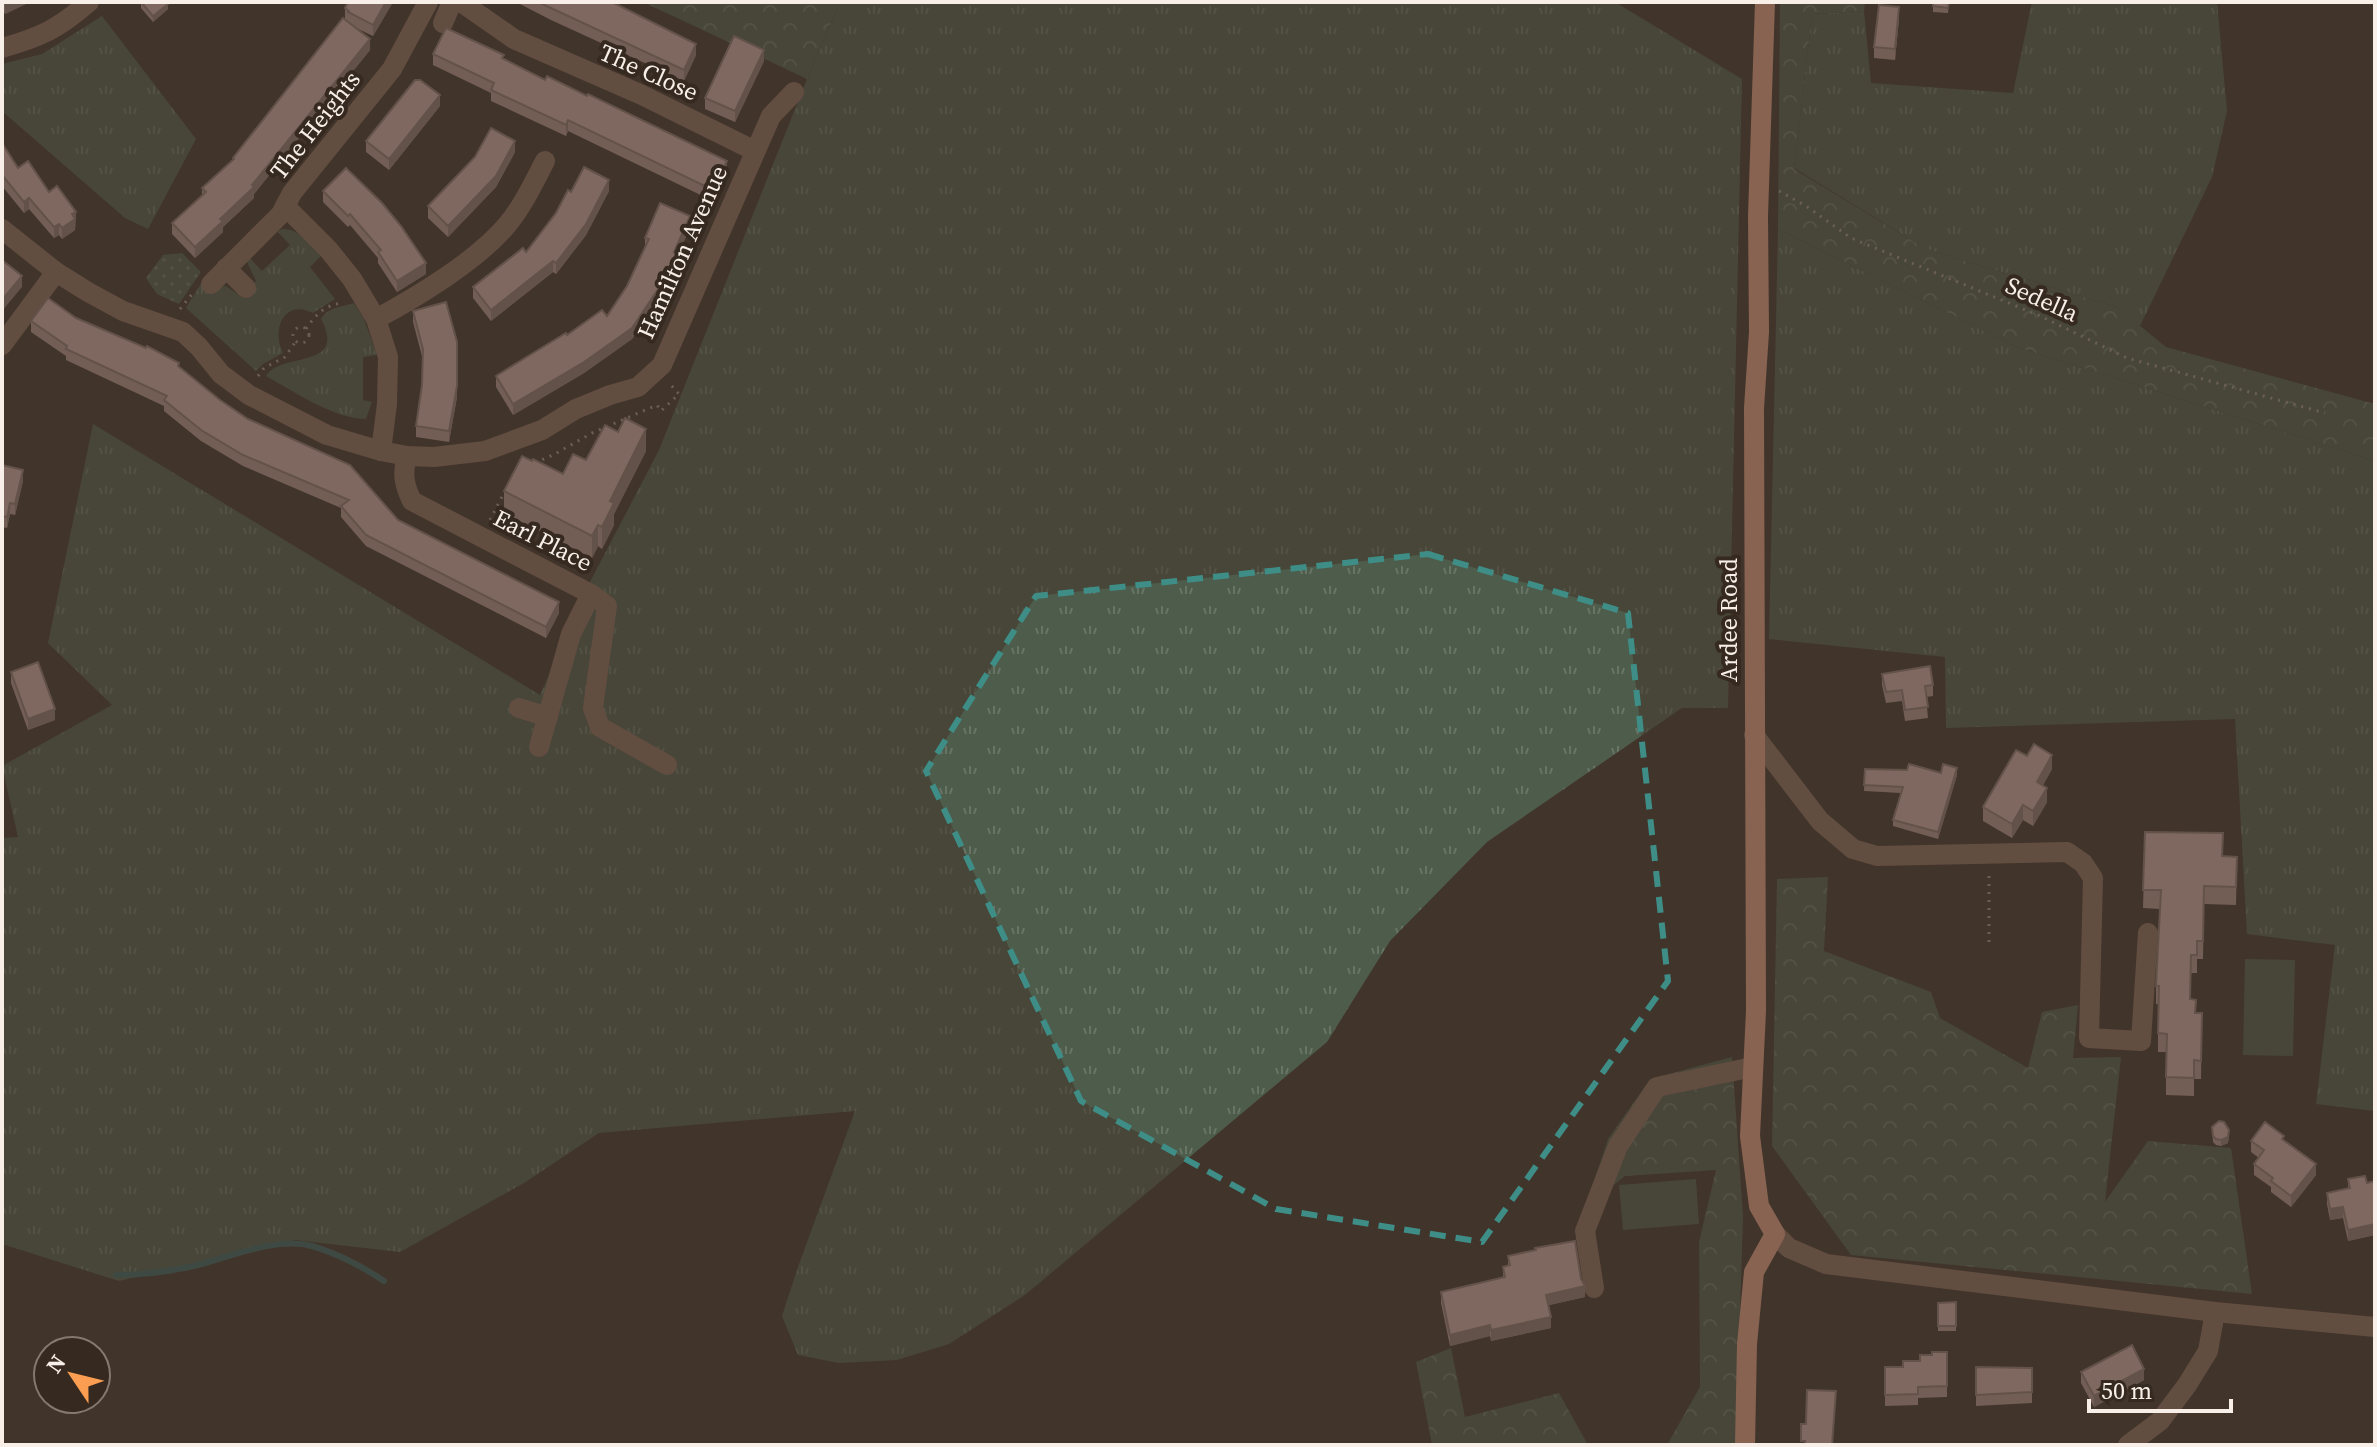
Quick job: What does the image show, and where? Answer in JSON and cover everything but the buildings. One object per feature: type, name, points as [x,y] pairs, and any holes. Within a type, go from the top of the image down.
[{"type":"main road","name":"Ardee Road","points":[[1765,2],[1759,332],[1754,408],[1756,1011],[1750,1136],[1759,1206],[1775,1234]]},
{"type":"main road","points":[[1745,1445],[1747,1344],[1754,1272],[1775,1234]]},
{"type":"street","points":[[2,48],[38,38],[89,2]]},
{"type":"street","name":"The Heights","points":[[211,284],[281,214],[292,193],[392,69],[428,2]]},
{"type":"street","points":[[443,23],[452,2]]},
{"type":"street","name":"The Close","points":[[461,2],[514,39],[642,95],[755,151]]},
{"type":"street","points":[[755,151],[771,116],[794,92]]},
{"type":"street","name":"Hamilton Avenue","points":[[2,229],[56,272],[123,311],[183,332],[221,374],[249,395],[327,435],[381,451],[434,457],[485,451],[542,430],[576,409],[638,387],[650,377],[662,365],[755,151]]},
{"type":"street","points":[[376,319],[415,299],[493,240],[509,223],[545,161]]},
{"type":"street","points":[[285,206],[328,249],[352,279],[376,319],[388,357],[387,404],[381,451]]},
{"type":"street","points":[[226,268],[246,288]]},
{"type":"street","points":[[2,345],[56,272]]},
{"type":"street","name":"Earl Place","points":[[407,456],[404,484],[412,501],[591,594],[571,634],[539,747]]},
{"type":"street","points":[[591,594],[607,606],[593,708],[600,727],[667,765]]},
{"type":"street","points":[[519,708],[548,717]]},
{"type":"street","points":[[1754,735],[1820,821],[1853,849],[1877,856],[2067,852],[2083,863],[2093,878],[2089,1038],[2141,1041],[2148,933]]},
{"type":"street","points":[[1594,1288],[1585,1231],[1618,1146],[1657,1087],[1753,1067]]},
{"type":"street","points":[[1775,1234],[1789,1248],[1826,1264],[2215,1312],[2375,1327]]},
{"type":"street","points":[[2128,1445],[2160,1421],[2187,1385],[2208,1351],[2215,1312]]},
{"type":"path","name":"Sedella","points":[[1760,181],[1806,206],[1851,238],[2038,315],[2127,358],[2325,413]]},
{"type":"path","points":[[170,327],[202,276],[211,284]]},
{"type":"path","points":[[306,329],[326,308],[353,300]]},
{"type":"path","points":[[295,329],[306,329],[308,339],[296,341],[293,337],[295,329]]},
{"type":"path","points":[[258,376],[264,368],[285,357],[296,341]]},
{"type":"path","points":[[1989,854],[1989,942]]},
{"type":"highlighted area","points":[[1428,554],[1628,613],[1668,981],[1482,1242],[1276,1209],[1081,1101],[926,771],[1036,596]]},
{"type":"green space","points":[[643,2],[840,2],[807,79]]},
{"type":"green space","points":[[840,2],[1615,2],[1742,79],[1728,708],[1682,708],[1487,842],[1390,941],[1327,1042],[1025,1295],[949,1344],[897,1360],[839,1363],[798,1355],[782,1316],[855,1111],[599,1133],[524,1183],[400,1252],[295,1240],[119,1281],[2,1244],[2,838],[18,837],[2,766],[112,705],[48,643],[93,424],[540,695],[590,582],[659,450]]},
{"type":"green space","points":[[1780,2],[1865,2],[1864,11],[1812,14],[1794,169],[1926,249],[2117,307],[2166,347],[2375,404],[2375,461],[2017,347],[1778,229]]},
{"type":"green space","points":[[2032,2],[2217,2],[2227,111],[2212,177],[2140,326],[2117,307],[1926,249],[1794,168],[1812,14],[1864,11],[1871,83],[2013,93]]},
{"type":"green space","points":[[102,16],[196,139],[148,229],[125,218],[2,111],[2,64],[42,54]]},
{"type":"green space","points":[[282,229],[299,234],[321,256],[310,267],[335,299],[313,313],[303,309],[288,313],[280,326],[283,353],[256,371],[186,308],[203,280],[213,289],[226,286],[242,297],[256,281],[246,260],[249,257],[262,271],[290,245],[278,232]]},
{"type":"green space","points":[[1778,229],[2017,347],[2375,461],[2375,1111],[2316,1104],[2335,945],[2247,934],[2235,719],[1946,728],[1945,657],[1769,639]]},
{"type":"green space","points":[[182,253],[201,272],[179,304],[157,294],[146,278],[163,255]]},
{"type":"green space","points":[[354,303],[364,319],[377,355],[363,357],[363,400],[372,402],[366,419],[327,409],[266,376],[274,368],[320,353],[326,346],[327,335],[321,319],[331,310]]},
{"type":"green space","points":[[1828,877],[1824,951],[1931,992],[1940,1018],[2028,1068],[2042,1012],[2078,1005],[2073,1058],[2121,1057],[2105,1202],[2148,1141],[2231,1148],[2252,1294],[1851,1255],[1772,1146],[1777,879]]},
{"type":"green space","points":[[2245,959],[2295,960],[2293,1056],[2243,1055]]},
{"type":"green space","points":[[1732,1057],[1743,1216],[1736,1445],[1667,1445],[1700,1387],[1699,1242],[1716,1170],[1625,1176],[1585,1208],[1608,1139],[1650,1079]]},
{"type":"green space","points":[[1696,1179],[1699,1224],[1623,1230],[1619,1185]]},
{"type":"green space","points":[[1451,1348],[1465,1417],[1559,1393],[1588,1445],[1432,1445],[1416,1362]]},
{"type":"waterway","points":[[116,1275],[170,1271],[271,1245],[299,1244],[340,1256],[384,1281]]}]
